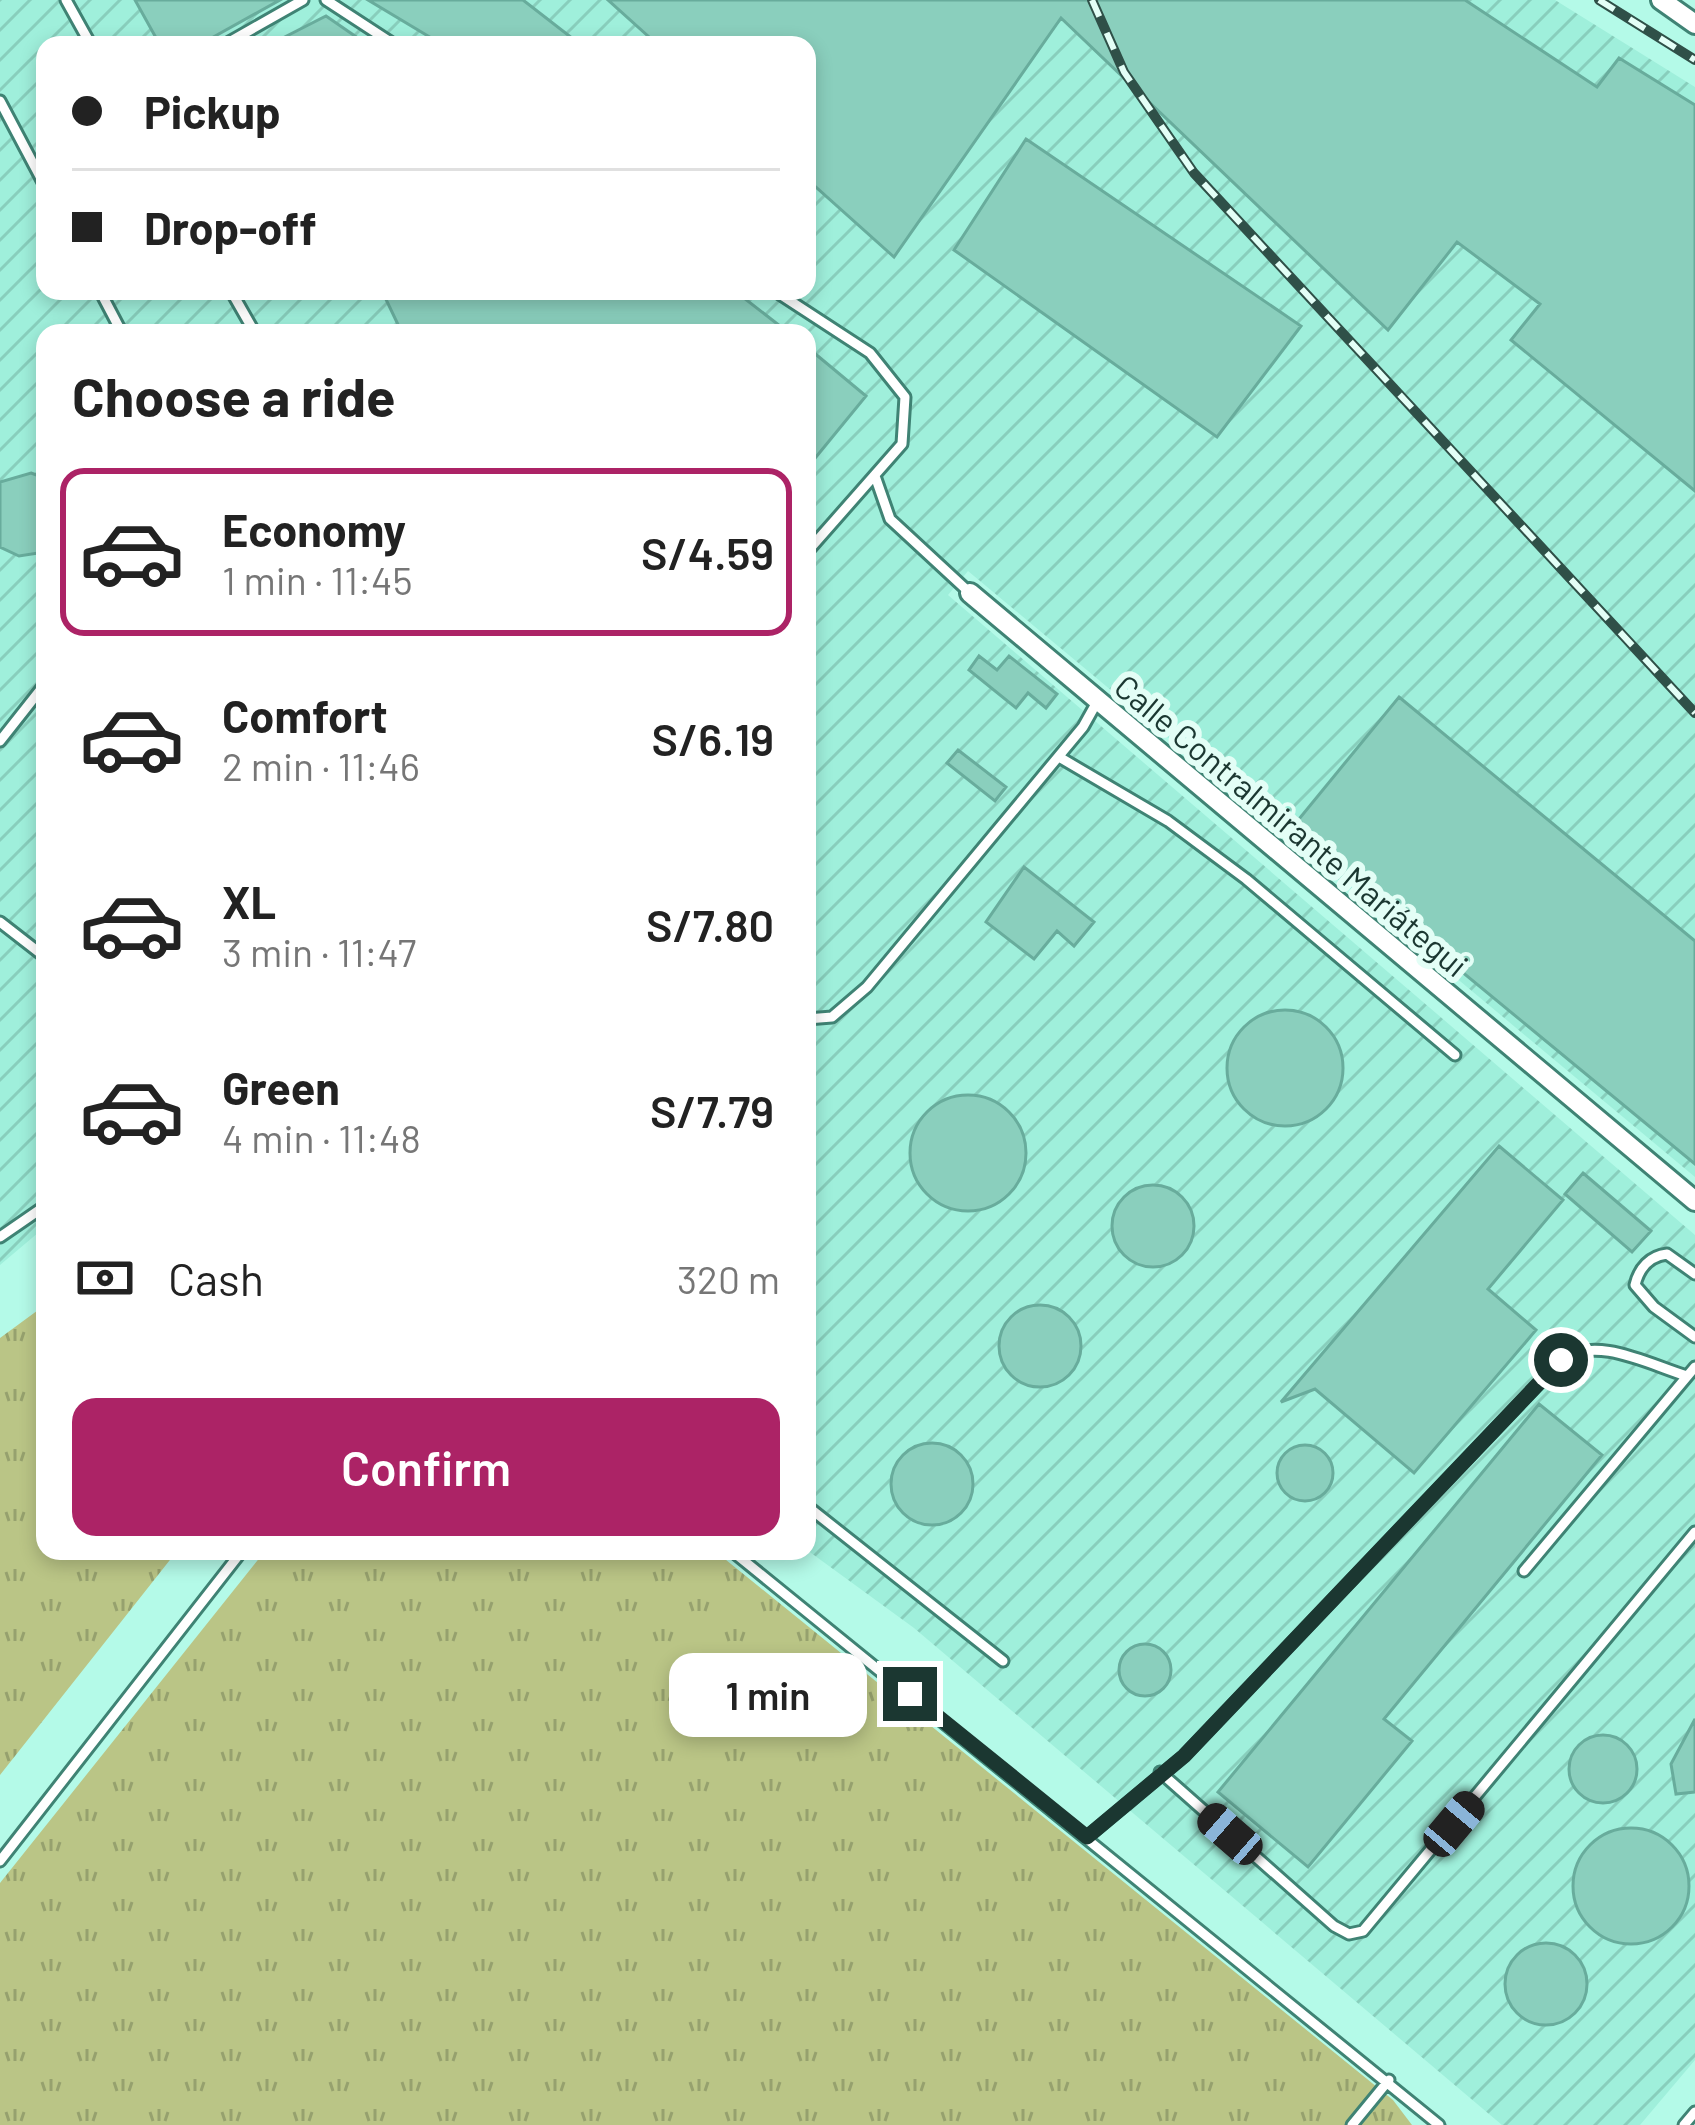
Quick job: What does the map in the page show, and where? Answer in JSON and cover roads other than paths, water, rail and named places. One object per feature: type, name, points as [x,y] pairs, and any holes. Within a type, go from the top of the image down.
[{"type":"street","points":[[1661,0],[1695,25]]},
{"type":"street","name":"Calle Contralmirante Mariátegui","points":[[970,593],[1695,1201]]},
{"type":"lane","points":[[66,0],[87,36]]},
{"type":"lane","points":[[240,36],[302,0]]},
{"type":"lane","points":[[326,0],[381,36]]},
{"type":"lane","points":[[0,101],[36,169]]},
{"type":"lane","points":[[789,300],[871,353],[905,397],[902,444],[816,542]]},
{"type":"lane","name":"Calle Contralmirante Mariátegui","points":[[874,476],[890,519],[970,593]]},
{"type":"lane","points":[[0,741],[36,695]]},
{"type":"lane","points":[[816,1018],[832,1017],[867,987],[1059,757],[1097,701]]},
{"type":"lane","points":[[1059,757],[1168,820],[1456,1055]]},
{"type":"lane","points":[[0,922],[36,950]]},
{"type":"lane","points":[[0,1237],[36,1212]]},
{"type":"lane","points":[[1695,1274],[1667,1254],[1657,1255],[1637,1274],[1635,1285],[1654,1307],[1695,1336]]},
{"type":"lane","points":[[1087,1837],[1184,1756],[1561,1360],[1576,1349],[1594,1348],[1687,1376]]},
{"type":"lane","points":[[1524,1571],[1695,1366]]},
{"type":"lane","points":[[816,1513],[1003,1661]]},
{"type":"lane","points":[[1160,1772],[1334,1926],[1349,1934],[1363,1931],[1695,1532]]},
{"type":"lane","points":[[0,1861],[235,1560]]},
{"type":"lane","points":[[743,1560],[1439,2125]]},
{"type":"lane","points":[[1352,2125],[1389,2080]]},
{"type":"lane","points":[[1684,2125],[1695,2112]]},
{"type":"railway","points":[[1092,0],[1124,72],[1194,173],[1695,713]]},
{"type":"railway","points":[[1599,0],[1695,60]]}]
